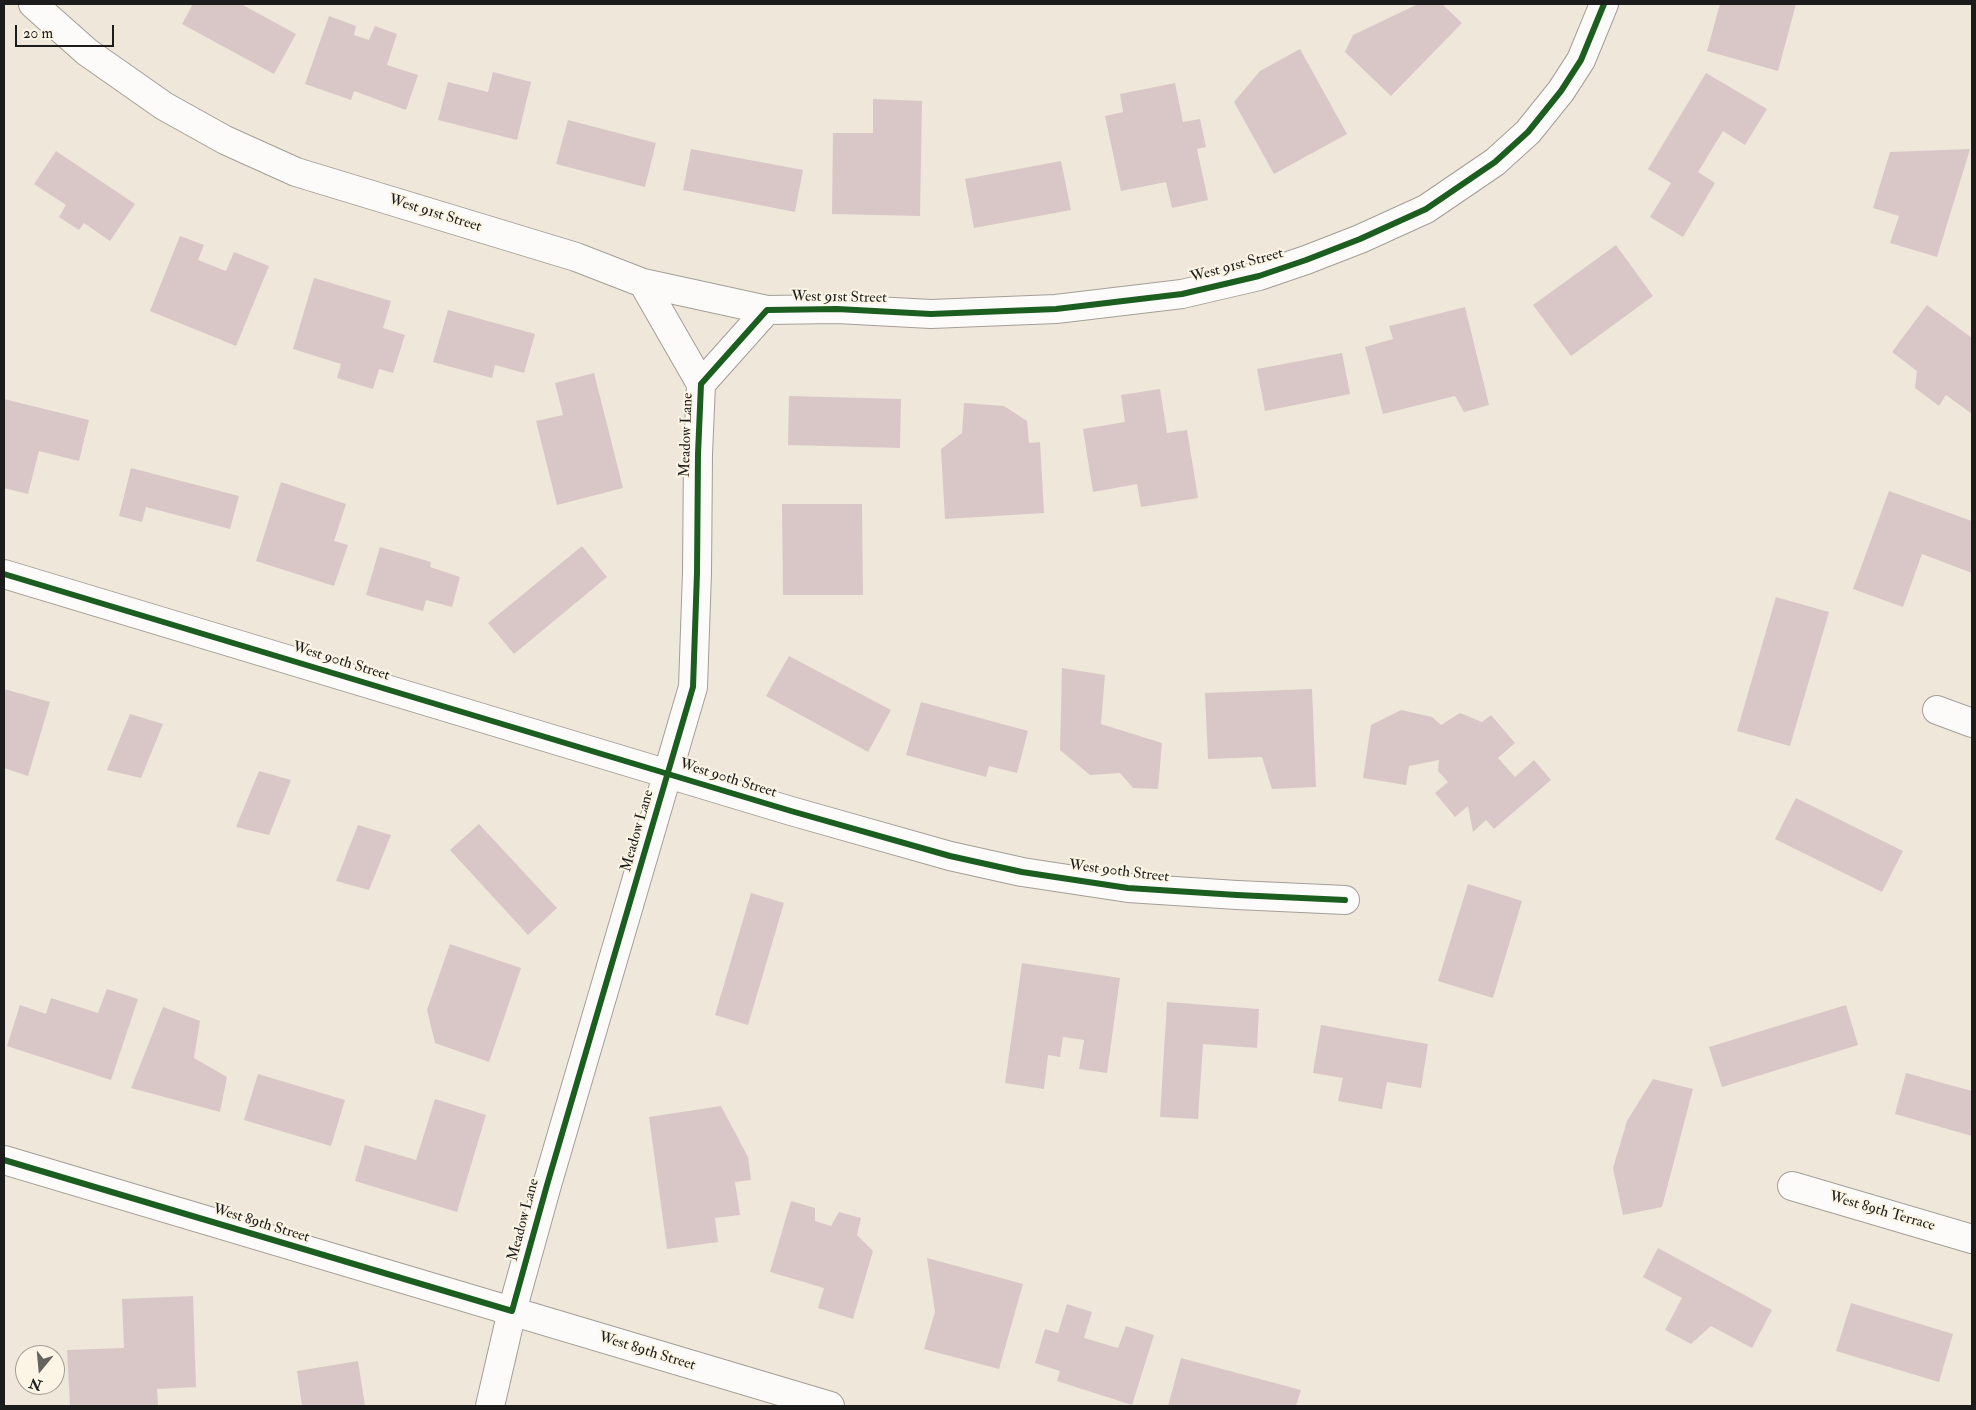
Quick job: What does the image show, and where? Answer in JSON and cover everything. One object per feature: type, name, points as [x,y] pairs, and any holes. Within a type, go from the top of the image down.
[{"type":"street","name":"West 91st Street","points":[[33,4],[86,52],[164,106],[225,140],[296,172],[576,257],[643,283],[767,310],[837,309],[931,314],[1056,310],[1182,294],[1259,276],[1306,260],[1360,239],[1426,209],[1495,162],[1528,132],[1561,91],[1581,60],[1604,4]]},
{"type":"street","points":[[643,283],[701,384]]},
{"type":"street","name":"Meadow Lane","points":[[490,1406],[512,1311],[549,1175],[693,687],[701,384],[767,310]]},
{"type":"street","name":"West 90th Street","points":[[4,574],[791,811],[950,856],[1022,872],[1128,888],[1237,896],[1345,900]]},
{"type":"street","points":[[1937,710],[1972,722]]},
{"type":"street","name":"West 89th Street","points":[[4,1160],[830,1406]]},
{"type":"street","name":"West 89th Terrace","points":[[1792,1186],[1972,1239]]},
{"type":"building","points":[[193,4],[241,4],[296,34],[274,74],[182,24]]},
{"type":"building","points":[[1418,4],[1442,4],[1462,23],[1391,96],[1345,52],[1353,35]]},
{"type":"building","points":[[1720,4],[1796,4],[1778,71],[1707,51]]},
{"type":"building","points":[[329,16],[356,26],[354,35],[369,40],[375,26],[397,34],[387,65],[418,75],[406,110],[354,91],[351,100],[305,84]]},
{"type":"building","points":[[1300,49],[1347,134],[1274,174],[1234,102],[1260,71]]},
{"type":"building","points":[[493,72],[531,82],[517,140],[438,120],[448,82],[488,92]]},
{"type":"building","points":[[1706,73],[1767,109],[1745,145],[1723,131],[1698,172],[1715,183],[1683,237],[1650,217],[1671,183],[1648,169]]},
{"type":"building","points":[[1175,83],[1183,122],[1200,119],[1206,147],[1197,149],[1208,200],[1172,208],[1166,182],[1121,191],[1105,116],[1123,112],[1120,94]]},
{"type":"building","points":[[873,99],[922,101],[920,216],[832,214],[833,133],[873,133]]},
{"type":"building","points":[[568,120],[656,143],[645,187],[556,164]]},
{"type":"building","points":[[691,149],[803,170],[795,212],[683,190]]},
{"type":"building","points":[[1970,149],[1937,257],[1890,243],[1899,216],[1873,208],[1890,152]]},
{"type":"building","points":[[56,151],[135,204],[110,241],[84,223],[79,230],[59,217],[66,205],[34,184]]},
{"type":"building","points":[[1061,161],[1071,210],[974,228],[965,179]]},
{"type":"building","points":[[180,236],[204,245],[198,260],[226,271],[234,252],[269,266],[236,346],[150,311]]},
{"type":"building","points":[[1616,245],[1653,296],[1571,356],[1533,305]]},
{"type":"building","points":[[314,278],[391,301],[383,328],[405,335],[393,373],[379,369],[373,389],[337,378],[341,364],[293,349]]},
{"type":"building","points":[[1927,305],[1972,338],[1972,414],[1946,395],[1939,406],[1915,388],[1917,371],[1892,352]]},
{"type":"building","points":[[1465,307],[1489,405],[1464,412],[1455,396],[1383,414],[1365,347],[1393,339],[1389,326]]},
{"type":"building","points":[[448,310],[535,334],[524,373],[495,365],[492,378],[433,362]]},
{"type":"building","points":[[1342,353],[1350,394],[1265,411],[1257,369]]},
{"type":"building","points":[[594,373],[623,488],[557,505],[536,421],[563,415],[555,383]]},
{"type":"building","points":[[1160,389],[1167,433],[1187,430],[1198,498],[1141,507],[1137,484],[1093,492],[1083,429],[1125,422],[1121,395]]},
{"type":"building","points":[[789,396],[901,399],[900,448],[788,445]]},
{"type":"building","points":[[4,399],[89,420],[79,461],[39,451],[28,494],[4,488]]},
{"type":"building","points":[[964,403],[1004,406],[1027,421],[1029,443],[1040,442],[1044,513],[945,519],[941,449],[962,433]]},
{"type":"building","points":[[131,468],[239,496],[230,529],[146,507],[142,522],[119,516]]},
{"type":"building","points":[[281,482],[346,504],[334,541],[348,545],[334,586],[256,561]]},
{"type":"building","points":[[1889,491],[1972,521],[1972,573],[1922,554],[1903,607],[1853,589]]},
{"type":"building","points":[[782,504],[862,504],[863,595],[783,595]]},
{"type":"building","points":[[582,546],[607,577],[514,654],[488,623]]},
{"type":"building","points":[[380,547],[431,562],[430,567],[460,577],[452,607],[426,600],[423,611],[366,595]]},
{"type":"building","points":[[1776,597],[1829,612],[1790,746],[1737,731]]},
{"type":"building","points":[[789,656],[891,710],[868,752],[766,696]]},
{"type":"building","points":[[1062,668],[1105,675],[1101,724],[1162,743],[1158,789],[1133,788],[1120,773],[1090,775],[1060,750]]},
{"type":"building","points":[[4,689],[50,702],[28,776],[4,768]]},
{"type":"building","points":[[1312,689],[1316,787],[1272,789],[1262,757],[1208,759],[1205,693]]},
{"type":"building","points":[[921,702],[1028,731],[1017,773],[989,766],[986,777],[906,755]]},
{"type":"building","points":[[1401,710],[1432,717],[1441,725],[1460,713],[1482,722],[1491,715],[1515,743],[1498,758],[1515,777],[1534,760],[1551,780],[1494,829],[1486,820],[1473,832],[1468,806],[1455,817],[1435,793],[1448,782],[1438,771],[1439,760],[1409,766],[1406,785],[1363,778],[1371,725]]},
{"type":"building","points":[[130,714],[163,724],[141,778],[107,770]]},
{"type":"building","points":[[259,771],[291,780],[269,835],[236,827]]},
{"type":"building","points":[[1796,798],[1903,851],[1882,892],[1775,839]]},
{"type":"building","points":[[479,824],[557,908],[528,935],[450,850]]},
{"type":"building","points":[[358,825],[391,835],[369,890],[336,881]]},
{"type":"building","points":[[1468,884],[1522,901],[1493,998],[1438,981]]},
{"type":"building","points":[[751,893],[784,903],[748,1025],[715,1015]]},
{"type":"building","points":[[450,944],[521,968],[489,1062],[435,1043],[427,1010]]},
{"type":"building","points":[[1022,963],[1120,978],[1107,1073],[1079,1069],[1084,1040],[1063,1037],[1060,1057],[1048,1055],[1044,1089],[1005,1083]]},
{"type":"building","points":[[107,989],[138,999],[111,1080],[7,1046],[20,1005],[46,1014],[51,998],[98,1013]]},
{"type":"building","points":[[1167,1002],[1259,1009],[1257,1048],[1203,1044],[1198,1119],[1160,1117]]},
{"type":"building","points":[[1846,1005],[1858,1045],[1722,1087],[1709,1047]]},
{"type":"building","points":[[163,1007],[200,1021],[194,1058],[227,1077],[220,1112],[131,1088]]},
{"type":"building","points":[[1321,1025],[1428,1044],[1421,1088],[1387,1082],[1382,1109],[1338,1101],[1343,1078],[1313,1073]]},
{"type":"building","points":[[1906,1073],[1972,1091],[1972,1136],[1895,1114]]},
{"type":"building","points":[[258,1074],[345,1100],[331,1146],[244,1120]]},
{"type":"building","points":[[1653,1079],[1693,1089],[1662,1207],[1623,1215],[1613,1168],[1627,1121]]},
{"type":"building","points":[[435,1099],[486,1115],[457,1212],[355,1181],[365,1145],[416,1160]]},
{"type":"building","points":[[721,1106],[748,1157],[751,1180],[735,1182],[740,1215],[715,1218],[718,1242],[667,1249],[649,1117]]},
{"type":"building","points":[[791,1201],[815,1208],[815,1221],[831,1226],[839,1212],[861,1218],[857,1235],[873,1251],[853,1319],[818,1308],[824,1288],[770,1272]]},
{"type":"building","points":[[1658,1248],[1772,1310],[1752,1348],[1711,1326],[1691,1344],[1665,1330],[1682,1298],[1643,1277]]},
{"type":"building","points":[[927,1258],[1023,1284],[999,1369],[924,1349],[935,1312]]},
{"type":"building","points":[[193,1296],[196,1387],[157,1389],[158,1406],[70,1406],[67,1350],[124,1348],[122,1299]]},
{"type":"building","points":[[1851,1303],[1953,1334],[1939,1382],[1836,1351]]},
{"type":"building","points":[[1067,1304],[1092,1312],[1084,1338],[1118,1348],[1126,1326],[1154,1335],[1132,1405],[1057,1381],[1060,1371],[1035,1363],[1045,1329],[1058,1333]]},
{"type":"building","points":[[1181,1358],[1301,1390],[1296,1406],[1168,1406]]},
{"type":"building","points":[[358,1361],[365,1406],[302,1406],[297,1371]]},
{"type":"cycle path","points":[[4,1160],[512,1311],[693,687],[701,384],[767,310],[837,309],[931,314],[1056,309],[1182,294],[1259,276],[1360,239],[1426,209],[1495,162],[1528,132],[1561,91],[1581,60],[1604,4]]},
{"type":"cycle path","points":[[4,574],[791,811],[950,856],[1022,872],[1128,888],[1345,900]]}]
